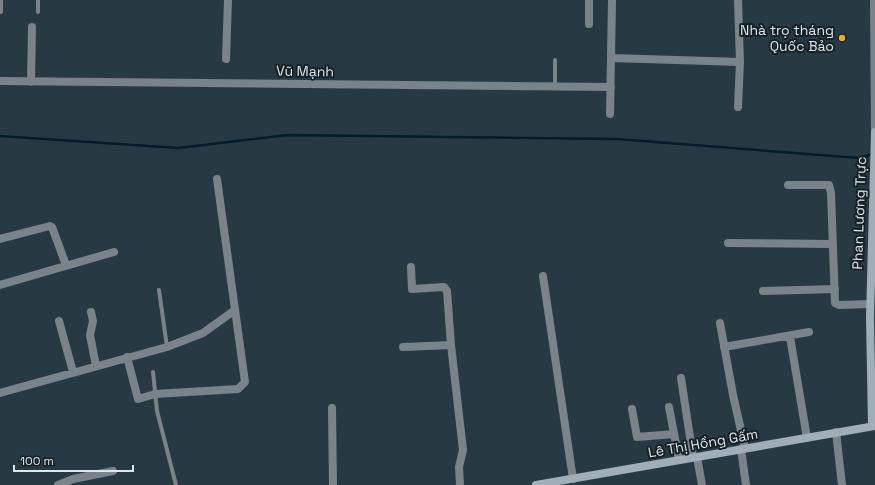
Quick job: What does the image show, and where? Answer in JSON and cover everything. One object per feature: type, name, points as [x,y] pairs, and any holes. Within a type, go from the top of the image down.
[{"type":"main road","name":"Phan Lương Trực","points":[[874,132],[870,304],[874,426]]},
{"type":"main road","name":"Lê Thị Hồng Gấm","points":[[536,485],[565,482],[573,479],[874,426]]},
{"type":"street","points":[[226,59],[228,0]]},
{"type":"street","points":[[589,0],[589,24]]},
{"type":"street","points":[[610,114],[612,0]]},
{"type":"street","points":[[738,0],[740,62],[738,107]]},
{"type":"street","name":"Phan Lương Trực","points":[[874,0],[874,132]]},
{"type":"street","points":[[31,82],[32,27]]},
{"type":"street","points":[[612,58],[740,62]]},
{"type":"street","name":"Vũ Mạnh","points":[[0,81],[611,87]]},
{"type":"street","points":[[127,357],[138,399],[155,394],[238,390],[246,378],[217,179]]},
{"type":"street","points":[[788,185],[829,185],[831,193],[832,244],[836,304],[870,304]]},
{"type":"street","points":[[0,239],[50,226],[52,227],[66,265]]},
{"type":"street","points":[[728,244],[832,244]]},
{"type":"street","points":[[0,285],[114,252]]},
{"type":"street","points":[[411,267],[412,288],[446,289],[463,450],[459,467],[460,485]]},
{"type":"street","points":[[543,276],[573,479]]},
{"type":"street","points":[[763,290],[835,289]]},
{"type":"street","points":[[0,393],[167,347],[203,333],[235,310]]},
{"type":"street","points":[[91,312],[93,321],[90,335],[96,366]]},
{"type":"street","points":[[59,321],[73,372]]},
{"type":"street","points":[[720,323],[743,449],[746,485]]},
{"type":"street","points":[[724,346],[790,337],[809,332]]},
{"type":"street","points":[[790,337],[807,438]]},
{"type":"street","points":[[403,348],[451,345]]},
{"type":"street","points":[[681,378],[695,457],[702,485]]},
{"type":"street","points":[[669,407],[679,460]]},
{"type":"street","points":[[332,408],[333,485]]},
{"type":"street","points":[[632,409],[637,437],[674,434]]},
{"type":"street","points":[[836,432],[842,485]]},
{"type":"street","points":[[58,485],[73,479],[112,471]]},
{"type":"lane","points":[[1,0],[1,12]]},
{"type":"lane","points":[[38,0],[38,12]]},
{"type":"lane","points":[[555,60],[555,86]]},
{"type":"lane","points":[[159,290],[167,347]]},
{"type":"lane","points":[[153,372],[156,411],[176,485]]},
{"type":"waterway","points":[[0,136],[178,148],[288,135],[617,139],[859,158],[873,154]]},
{"type":"place","name":"Nhà trọ tháng Quốc Bảo","points":[[842,38]]}]
